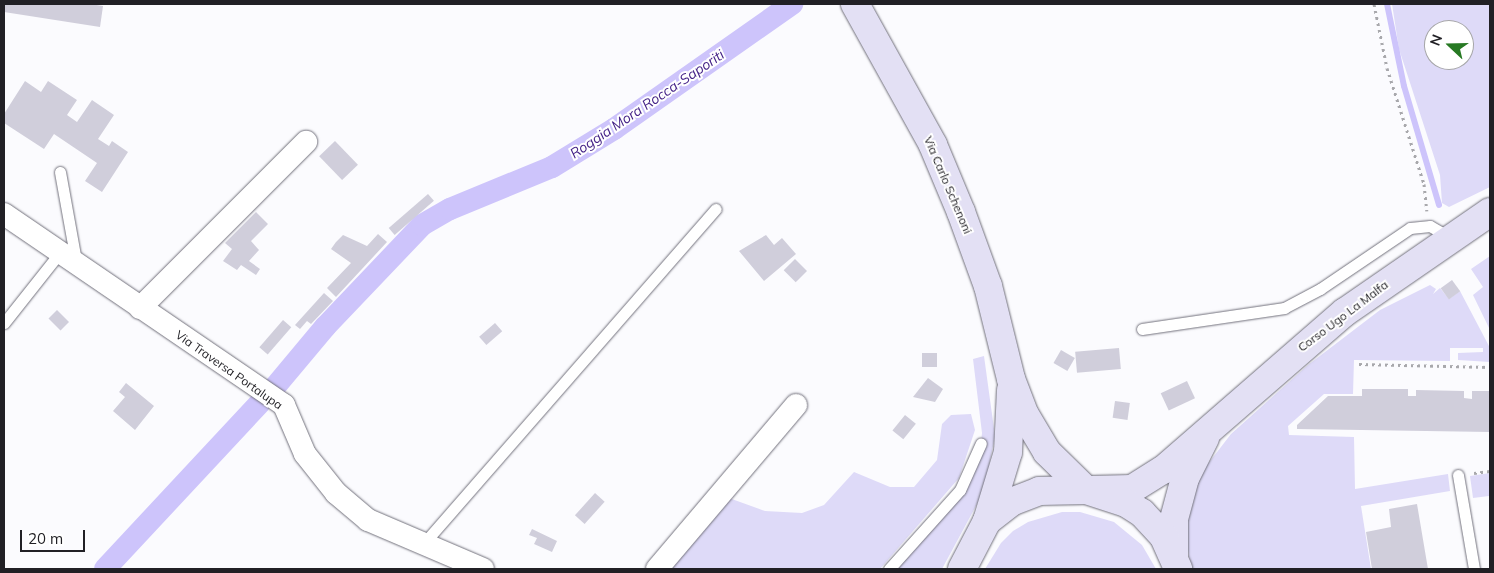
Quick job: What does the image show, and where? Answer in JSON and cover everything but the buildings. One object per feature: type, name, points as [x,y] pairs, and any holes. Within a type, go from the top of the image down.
[{"type":"main road","name":"Via Carlo Schenoni","points":[[855,4],[933,146],[954,195],[988,286],[1011,379]]},
{"type":"main road","name":"Corso Ugo La Malfa","points":[[987,521],[1011,502],[1039,491],[1132,489],[1163,470],[1208,433],[1274,370],[1440,232],[1490,212]]},
{"type":"main road","points":[[1011,379],[1038,441],[1089,490],[1142,513],[1164,537],[1176,564]]},
{"type":"main road","points":[[962,569],[987,521],[1008,452],[1011,379]]},
{"type":"main road","name":"Corso Ugo La Malfa","points":[[1176,564],[1174,519],[1185,478],[1208,433]]},
{"type":"street","points":[[140,308],[306,142]]},
{"type":"street","name":"Via Traversa Portalupa","points":[[4,214],[68,256],[140,308],[284,406],[305,454],[336,494],[368,520],[425,542],[483,569]]},
{"type":"street","points":[[658,569],[796,405]]},
{"type":"lane","points":[[4,323],[68,256],[60,172]]},
{"type":"lane","points":[[425,542],[715,209]]},
{"type":"lane","points":[[1142,329],[1284,308],[1320,289],[1410,228],[1440,232]]},
{"type":"lane","points":[[889,569],[960,490],[981,443]]},
{"type":"lane","points":[[1458,475],[1474,569]]},
{"type":"path","points":[[1374,4],[1387,68],[1440,232]]},
{"type":"path","points":[[1359,364],[1490,367]]},
{"type":"shaded area","points":[[1392,4],[1490,4],[1490,187],[1449,207],[1442,203],[1440,175],[1399,49]]},
{"type":"shaded area","points":[[1490,256],[1490,330],[1473,295],[1483,287],[1471,269]]},
{"type":"shaded area","points":[[1430,285],[1436,289],[1433,294],[1440,288],[1449,299],[1460,291],[1490,348],[1490,362],[1458,360],[1458,353],[1483,352],[1483,348],[1450,348],[1450,361],[1354,360],[1353,394],[1324,394],[1288,426],[1289,435],[1354,437],[1355,489],[1448,474],[1450,491],[1361,506],[1371,569],[1191,569],[1184,526],[1200,474],[1231,434],[1308,365],[1380,310]]},
{"type":"shaded area","points":[[984,356],[995,436],[984,491],[942,569],[897,569],[963,494],[980,451],[982,433],[973,359]]},
{"type":"shaded area","points":[[971,414],[975,430],[959,478],[880,569],[669,569],[729,498],[765,511],[802,513],[824,505],[854,472],[890,487],[914,487],[937,460],[942,424],[951,415]]},
{"type":"shaded area","points":[[1490,473],[1490,503],[1489,496],[1473,498],[1470,476]]},
{"type":"shaded area","points":[[1062,512],[1080,512],[1114,522],[1142,545],[1156,569],[985,569],[1001,543],[1013,531],[1028,522]]},
{"type":"waterway","name":"Roggia Mora Rocca-Saporiti","points":[[274,388],[325,327],[422,225],[450,209],[552,167],[614,129],[792,4]]},
{"type":"waterway","points":[[1387,4],[1404,86],[1439,205]]},
{"type":"waterway","name":"Roggia Mora Rocca-Saporiti","points":[[105,569],[260,403]]}]
